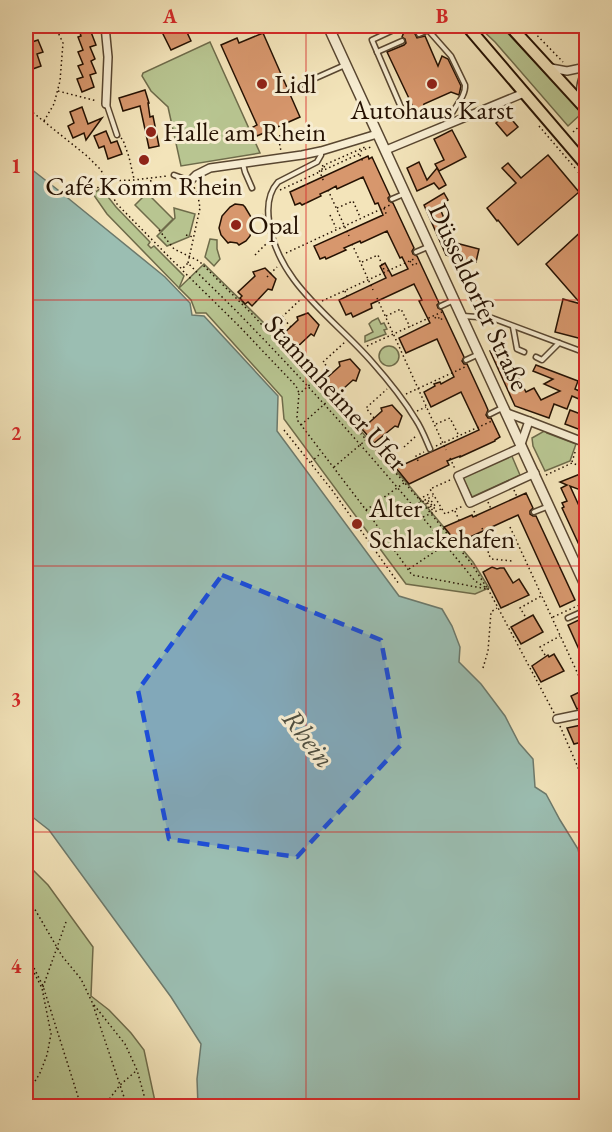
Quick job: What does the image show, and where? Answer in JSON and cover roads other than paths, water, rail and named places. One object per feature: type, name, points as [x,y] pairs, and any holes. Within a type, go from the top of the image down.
[{"type":"main road","points":[[467,26],[586,165]]},
{"type":"main road","points":[[510,26],[584,106]]},
{"type":"street","points":[[105,26],[108,57],[106,104]]},
{"type":"street","name":"Düsseldorfer Straße","points":[[328,26],[586,587]]},
{"type":"street","points":[[549,68],[571,71],[586,67]]},
{"type":"street","points":[[584,106],[580,94],[581,83],[586,72]]},
{"type":"street","points":[[386,150],[451,120],[524,93]]},
{"type":"street","points":[[190,181],[210,168],[321,151],[377,134]]},
{"type":"street","points":[[506,410],[583,441]]},
{"type":"street","points":[[529,421],[522,445],[458,476],[470,503],[536,476]]},
{"type":"street","points":[[557,719],[586,713]]},
{"type":"lane","points":[[402,26],[372,40],[405,115],[451,120],[454,107],[463,95],[465,85],[451,56],[424,26]]},
{"type":"lane","points":[[419,34],[428,30]]},
{"type":"lane","points":[[377,52],[402,41]]},
{"type":"lane","points":[[300,85],[346,65]]},
{"type":"lane","points":[[106,104],[117,135]]},
{"type":"lane","points":[[321,151],[317,162],[274,186],[268,210],[272,238],[289,273],[306,295],[361,349],[400,397],[422,431],[430,449]]},
{"type":"lane","points":[[243,164],[252,188]]},
{"type":"lane","points":[[174,175],[190,181]]},
{"type":"lane","points":[[392,199],[406,193]]},
{"type":"lane","points":[[417,252],[430,246]]},
{"type":"lane","points":[[441,306],[455,300]]},
{"type":"lane","points":[[463,316],[492,318],[586,353]]},
{"type":"lane","points":[[513,326],[517,349],[524,352]]},
{"type":"lane","points":[[536,357],[542,360],[559,343]]},
{"type":"lane","points":[[466,360],[480,354]]},
{"type":"lane","points":[[490,414],[506,410]]},
{"type":"lane","points":[[534,512],[549,506]]},
{"type":"lane","points":[[568,618],[586,610]]},
{"type":"water","name":"Rhein","points":[[26,165],[165,277],[190,303],[192,315],[204,316],[278,396],[277,431],[399,596],[442,609],[460,647],[459,662],[481,684],[505,716],[519,743],[533,759],[535,787],[546,794],[578,849],[586,878],[586,1106],[198,1106],[197,1079],[201,1044],[171,997],[49,830],[26,812]]},
{"type":"place","name":"Lidl","points":[[262,84]]},
{"type":"place","name":"Autohaus Karst","points":[[432,84]]},
{"type":"place","name":"Halle am Rhein","points":[[151,132]]},
{"type":"place","name":"Café Komm Rhein","points":[[144,160]]},
{"type":"place","name":"Opal","points":[[236,225]]},
{"type":"place","name":"Alter Schlackehafen","points":[[357,524]]}]
